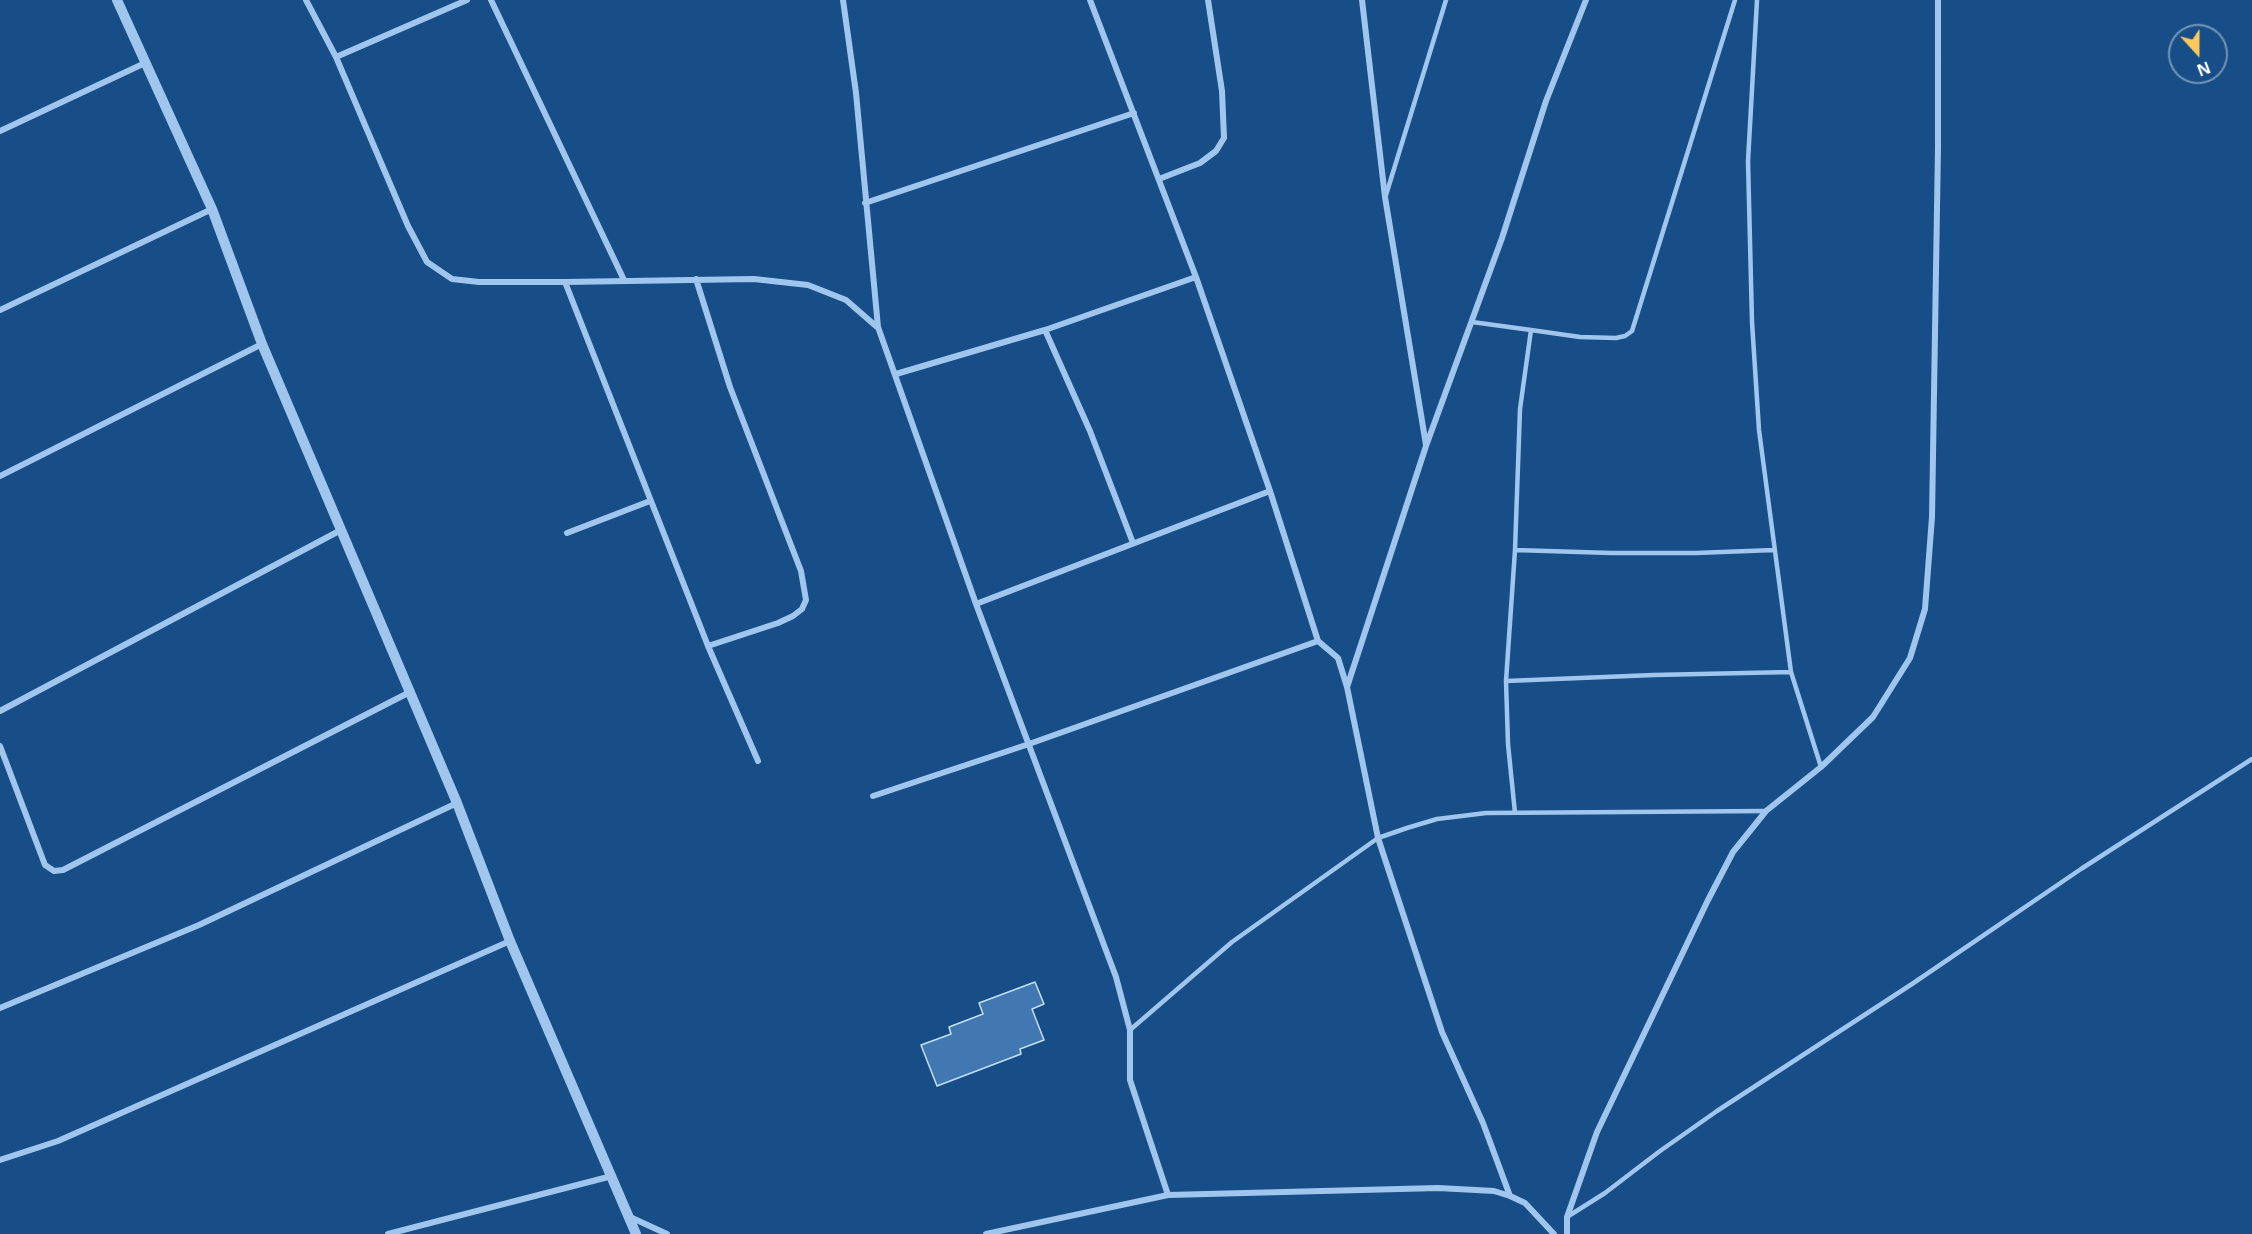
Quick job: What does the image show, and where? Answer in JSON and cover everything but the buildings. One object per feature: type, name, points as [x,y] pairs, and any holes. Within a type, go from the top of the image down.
[{"type":"street","points":[[117,0],[212,209],[262,344],[411,692],[510,941],[636,1234]]},
{"type":"street","points":[[306,0],[336,57],[408,226],[427,262],[452,279],[479,282],[754,279],[808,285],[846,300],[878,327]]},
{"type":"street","points":[[336,57],[467,0]]},
{"type":"street","points":[[491,0],[624,280]]},
{"type":"street","points":[[843,0],[856,93],[878,327],[976,604],[1116,977],[1130,1030],[1130,1080],[1168,1195]]},
{"type":"street","points":[[1090,0],[1196,277],[1270,491],[1318,641],[1338,658],[1347,687],[1378,838],[1442,1032],[1483,1123],[1510,1196]]},
{"type":"street","points":[[1159,179],[1200,163],[1216,151],[1224,138],[1222,91],[1208,0]]},
{"type":"street","points":[[1362,0],[1385,196],[1426,446]]},
{"type":"street","points":[[1347,687],[1426,446],[1502,238],[1546,101],[1586,0]]},
{"type":"street","points":[[1567,1234],[1567,1217],[1597,1132],[1733,852],[1766,811],[1821,767],[1873,717],[1910,658],[1925,609],[1932,517],[1938,171],[1938,0]]},
{"type":"street","points":[[0,131],[145,63]]},
{"type":"street","points":[[865,203],[1134,114]]},
{"type":"street","points":[[0,310],[212,209]]},
{"type":"street","points":[[896,374],[1045,330],[1196,277]]},
{"type":"street","points":[[696,279],[730,387],[801,572],[806,600],[802,609],[793,616],[708,646]]},
{"type":"street","points":[[565,282],[708,646],[758,761]]},
{"type":"street","points":[[1045,330],[1090,431],[1133,543]]},
{"type":"street","points":[[0,476],[262,344]]},
{"type":"street","points":[[976,604],[1270,491]]},
{"type":"street","points":[[567,534],[650,501]]},
{"type":"street","points":[[0,711],[342,530]]},
{"type":"street","points":[[873,796],[1029,744],[1318,641]]},
{"type":"street","points":[[0,746],[45,865],[54,871],[63,870],[411,692]]},
{"type":"street","points":[[0,1008],[199,925],[457,803]]},
{"type":"street","points":[[0,1160],[58,1141],[510,941]]},
{"type":"street","points":[[388,1234],[612,1176]]},
{"type":"street","points":[[986,1234],[1168,1195],[1438,1188],[1494,1191],[1510,1196],[1525,1203],[1554,1234]]},
{"type":"street","points":[[629,1216],[667,1234]]},
{"type":"lane","points":[[1385,196],[1446,0]]},
{"type":"lane","points":[[1472,322],[1580,337],[1616,338],[1632,331],[1735,0]]},
{"type":"lane","points":[[1757,0],[1748,162],[1752,322],[1759,430],[1791,672],[1821,767]]},
{"type":"lane","points":[[1515,813],[1508,744],[1506,681],[1515,550],[1520,410],[1531,330]]},
{"type":"lane","points":[[1515,550],[1611,553],[1774,550]]},
{"type":"lane","points":[[1506,681],[1791,672]]},
{"type":"lane","points":[[1567,1217],[1623,1180],[1717,1111],[1912,984],[2081,869],[2252,759]]},
{"type":"lane","points":[[1130,1030],[1232,942],[1378,838],[1437,819],[1462,814],[1766,811]]}]
